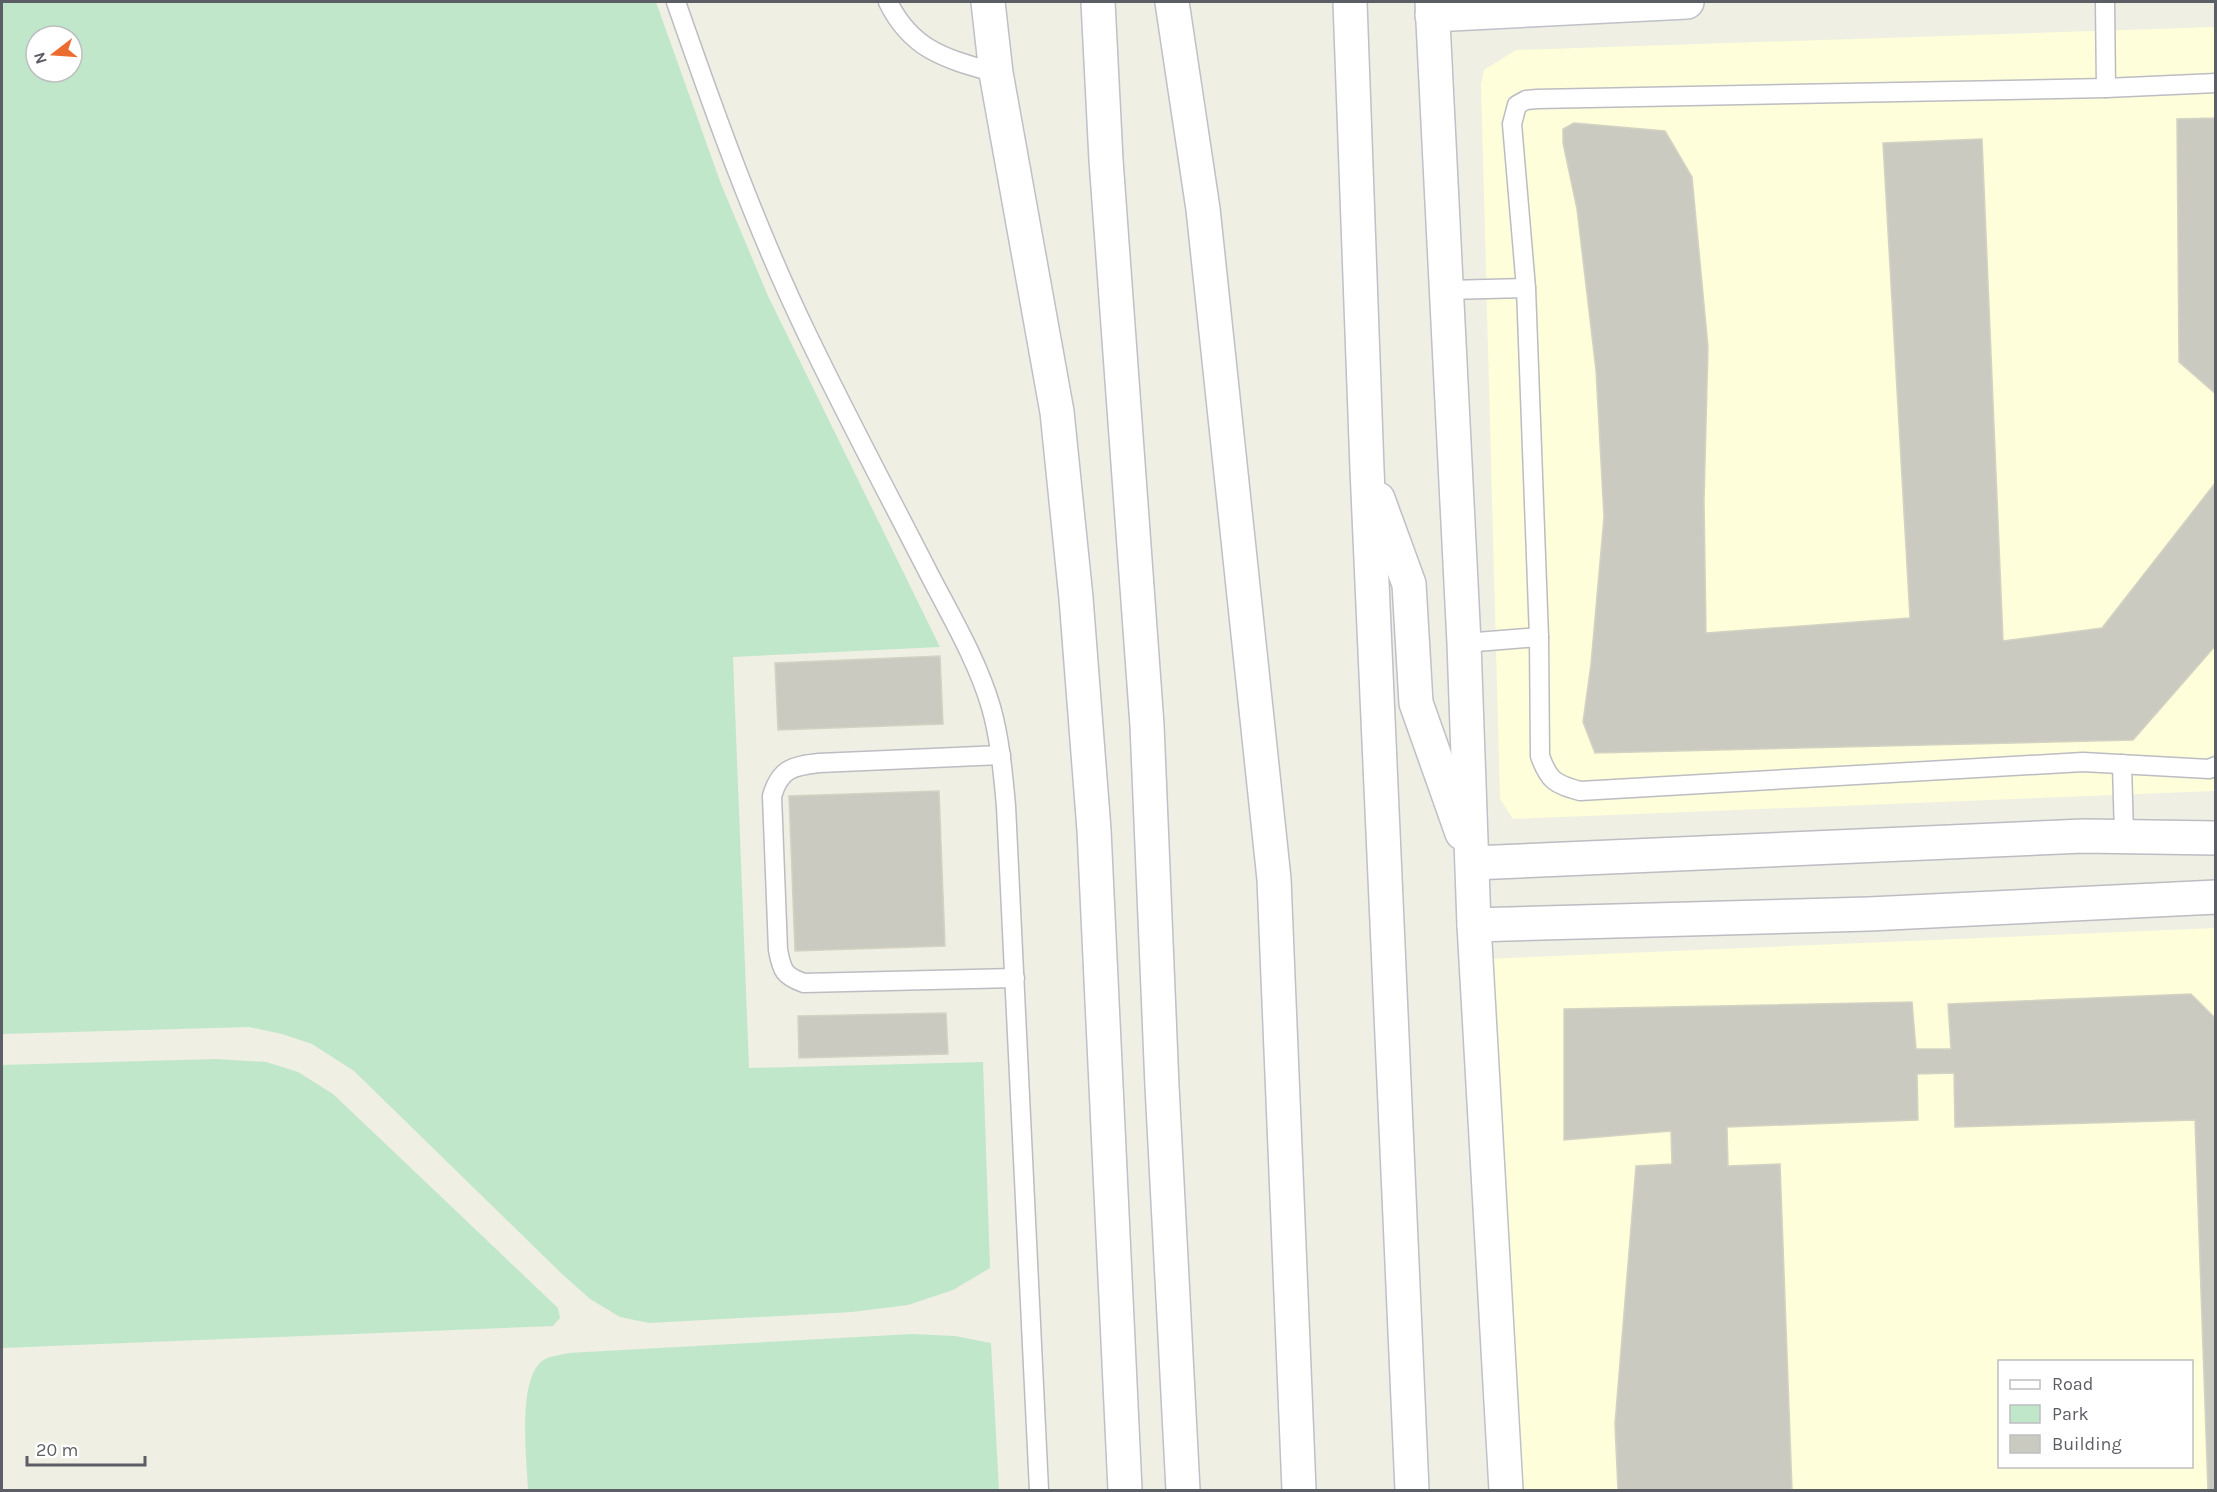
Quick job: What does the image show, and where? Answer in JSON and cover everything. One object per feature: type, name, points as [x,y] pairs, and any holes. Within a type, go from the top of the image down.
[{"type":"street","points":[[988,2],[996,74],[1057,412],[1077,598],[1094,830],[1125,1491]]},
{"type":"street","points":[[1098,2],[1106,160],[1147,725],[1162,1086],[1183,1491]]},
{"type":"street","points":[[1149,2],[1178,43]]},
{"type":"street","points":[[1172,2],[1203,209],[1274,879],[1299,1491]]},
{"type":"street","points":[[1350,2],[1367,469],[1413,1491]]},
{"type":"street","points":[[1506,1491],[1474,925],[1464,643],[1432,8],[1688,2]]},
{"type":"street","points":[[1367,469],[1409,584],[1416,703],[1473,863]]},
{"type":"street","points":[[1473,863],[2072,837],[2216,838]]},
{"type":"street","points":[[1474,925],[1857,914],[2216,897]]},
{"type":"lane","points":[[676,2],[719,126],[762,234],[845,411],[972,658],[991,708],[1001,755],[1006,806],[1039,1491]]},
{"type":"lane","points":[[888,2],[906,31],[929,50],[996,74]]},
{"type":"lane","points":[[2105,2],[2106,88]]},
{"type":"lane","points":[[2216,83],[2106,88],[1526,100],[1517,105],[1512,124],[1526,288],[1539,637],[1540,756],[1547,775],[1560,785],[1580,791],[2083,762],[2209,769],[2216,766]]},
{"type":"lane","points":[[1447,290],[1526,288]]},
{"type":"lane","points":[[1464,643],[1539,637]]},
{"type":"lane","points":[[1001,755],[819,763],[788,770],[777,780],[772,796],[778,950],[782,968],[790,978],[804,983],[1015,978]]},
{"type":"lane","points":[[2122,764],[2124,836]]},
{"type":"shaded area","points":[[2215,27],[2215,791],[1513,819],[1500,799],[1481,85],[1484,70],[1516,50]]},
{"type":"shaded area","points":[[2215,928],[2215,1490],[1519,1490],[1483,959]]},
{"type":"green space","points":[[2,2],[656,2],[721,184],[768,296],[940,647],[733,657],[749,1068],[983,1062],[990,1268],[953,1290],[908,1305],[852,1312],[649,1323],[620,1317],[590,1299],[561,1273],[354,1071],[312,1044],[282,1034],[249,1027],[2,1034]]},
{"type":"green space","points":[[216,1059],[266,1062],[298,1072],[333,1094],[558,1308],[560,1318],[553,1326],[2,1348],[2,1065]]},
{"type":"green space","points":[[912,1334],[955,1336],[991,1343],[999,1490],[528,1490],[525,1440],[527,1400],[530,1382],[536,1368],[547,1358],[568,1353]]},
{"type":"building","points":[[2216,118],[2216,394],[2179,362],[2177,119]]},
{"type":"building","points":[[1574,123],[1665,131],[1692,177],[1708,347],[1704,501],[1706,633],[1910,618],[1883,143],[1982,139],[2003,641],[2102,628],[2216,482],[2216,645],[2133,740],[1595,753],[1583,722],[1591,664],[1604,517],[1596,370],[1577,209],[1563,143],[1563,129]]},
{"type":"building","points":[[940,656],[943,724],[778,730],[775,663]]},
{"type":"building","points":[[939,791],[945,946],[795,951],[789,796]]},
{"type":"building","points":[[2191,994],[2216,1019],[2216,1490],[2208,1490],[2195,1120],[1955,1127],[1954,1073],[1917,1074],[1918,1120],[1727,1127],[1728,1166],[1780,1164],[1792,1490],[1618,1490],[1615,1424],[1636,1166],[1672,1164],[1671,1131],[1564,1140],[1564,1009],[1912,1002],[1916,1049],[1951,1049],[1948,1004]]},
{"type":"building","points":[[946,1013],[948,1054],[799,1058],[798,1016]]}]
